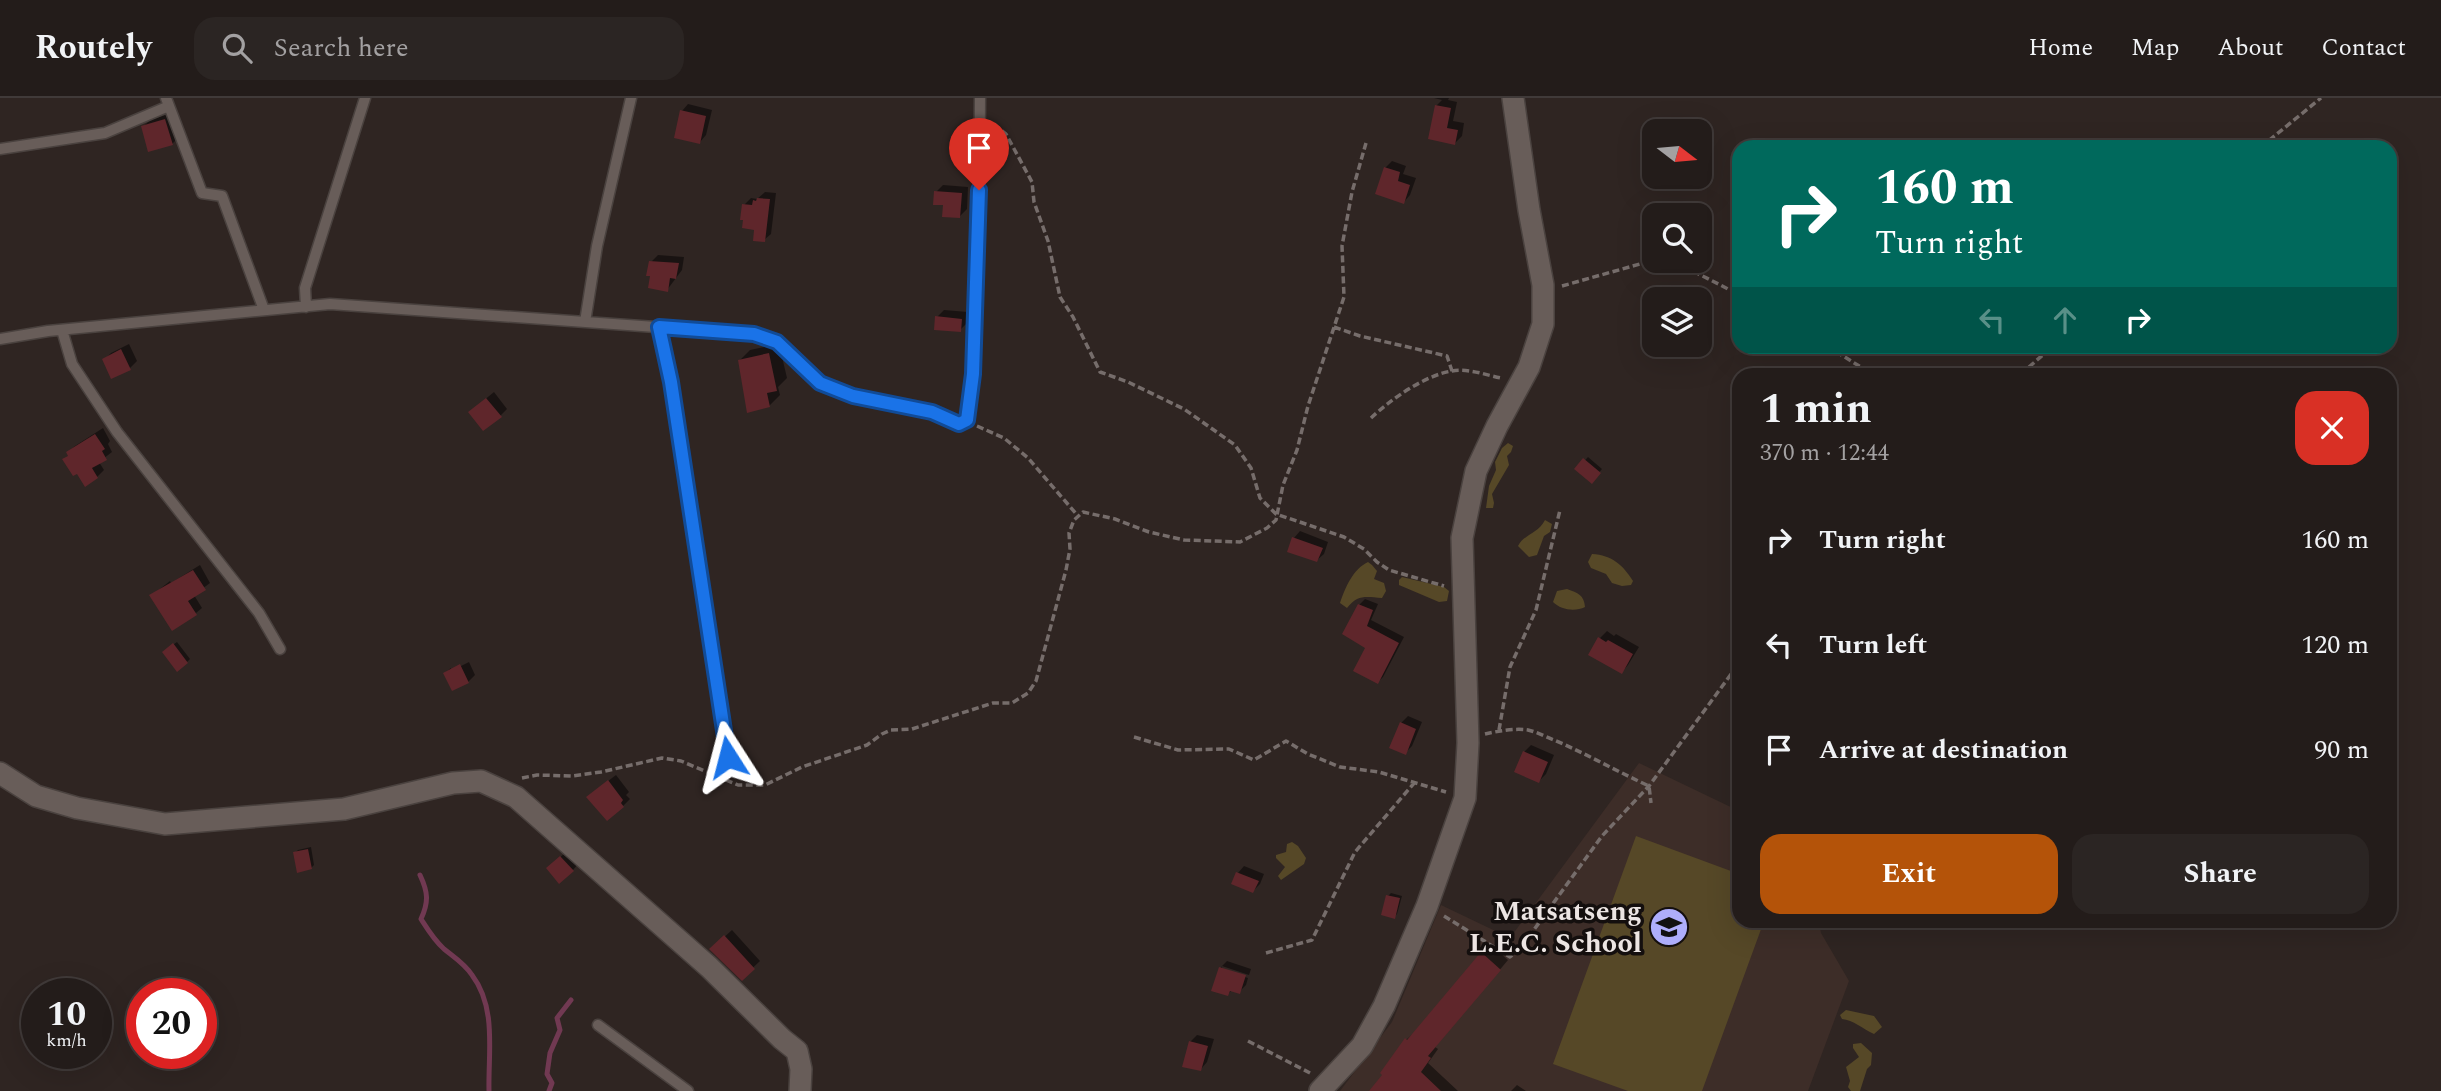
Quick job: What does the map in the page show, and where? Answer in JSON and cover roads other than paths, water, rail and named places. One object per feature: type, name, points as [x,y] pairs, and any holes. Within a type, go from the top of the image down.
[{"type":"street","points":[[1321,1090],[1362,1046],[1384,1006],[1427,906],[1465,798],[1468,743],[1462,538],[1476,471],[1521,383],[1538,345],[1543,324],[1543,292],[1513,98]]},
{"type":"street","points":[[0,773],[36,796],[77,808],[165,824],[344,809],[453,783],[481,781],[516,797],[557,832],[709,967],[797,1051],[801,1069],[800,1091]]},
{"type":"lane","points":[[306,307],[304,289],[365,98]]},
{"type":"lane","points":[[585,322],[597,246],[631,98]]},
{"type":"lane","points":[[0,340],[62,330],[330,304],[754,334],[777,342],[820,383],[853,396],[932,412],[959,424],[967,420],[973,374],[980,98]]},
{"type":"lane","points":[[0,149],[104,133],[168,102],[202,193],[222,196],[264,310]]},
{"type":"lane","points":[[659,327],[671,382],[728,757]]},
{"type":"lane","points":[[62,330],[72,364],[117,432],[259,613],[279,649]]},
{"type":"lane","points":[[598,1025],[688,1091]]},
{"type":"waterway","points":[[420,875],[427,897],[421,919],[437,942],[469,971],[485,1002],[490,1031],[489,1091]]},
{"type":"waterway","points":[[549,1091],[552,1083],[547,1074],[550,1053],[560,1030],[557,1018],[571,1000]]},
{"type":"place","name":"Matsatseng L.E.C. School","points":[[1669,927]]}]
